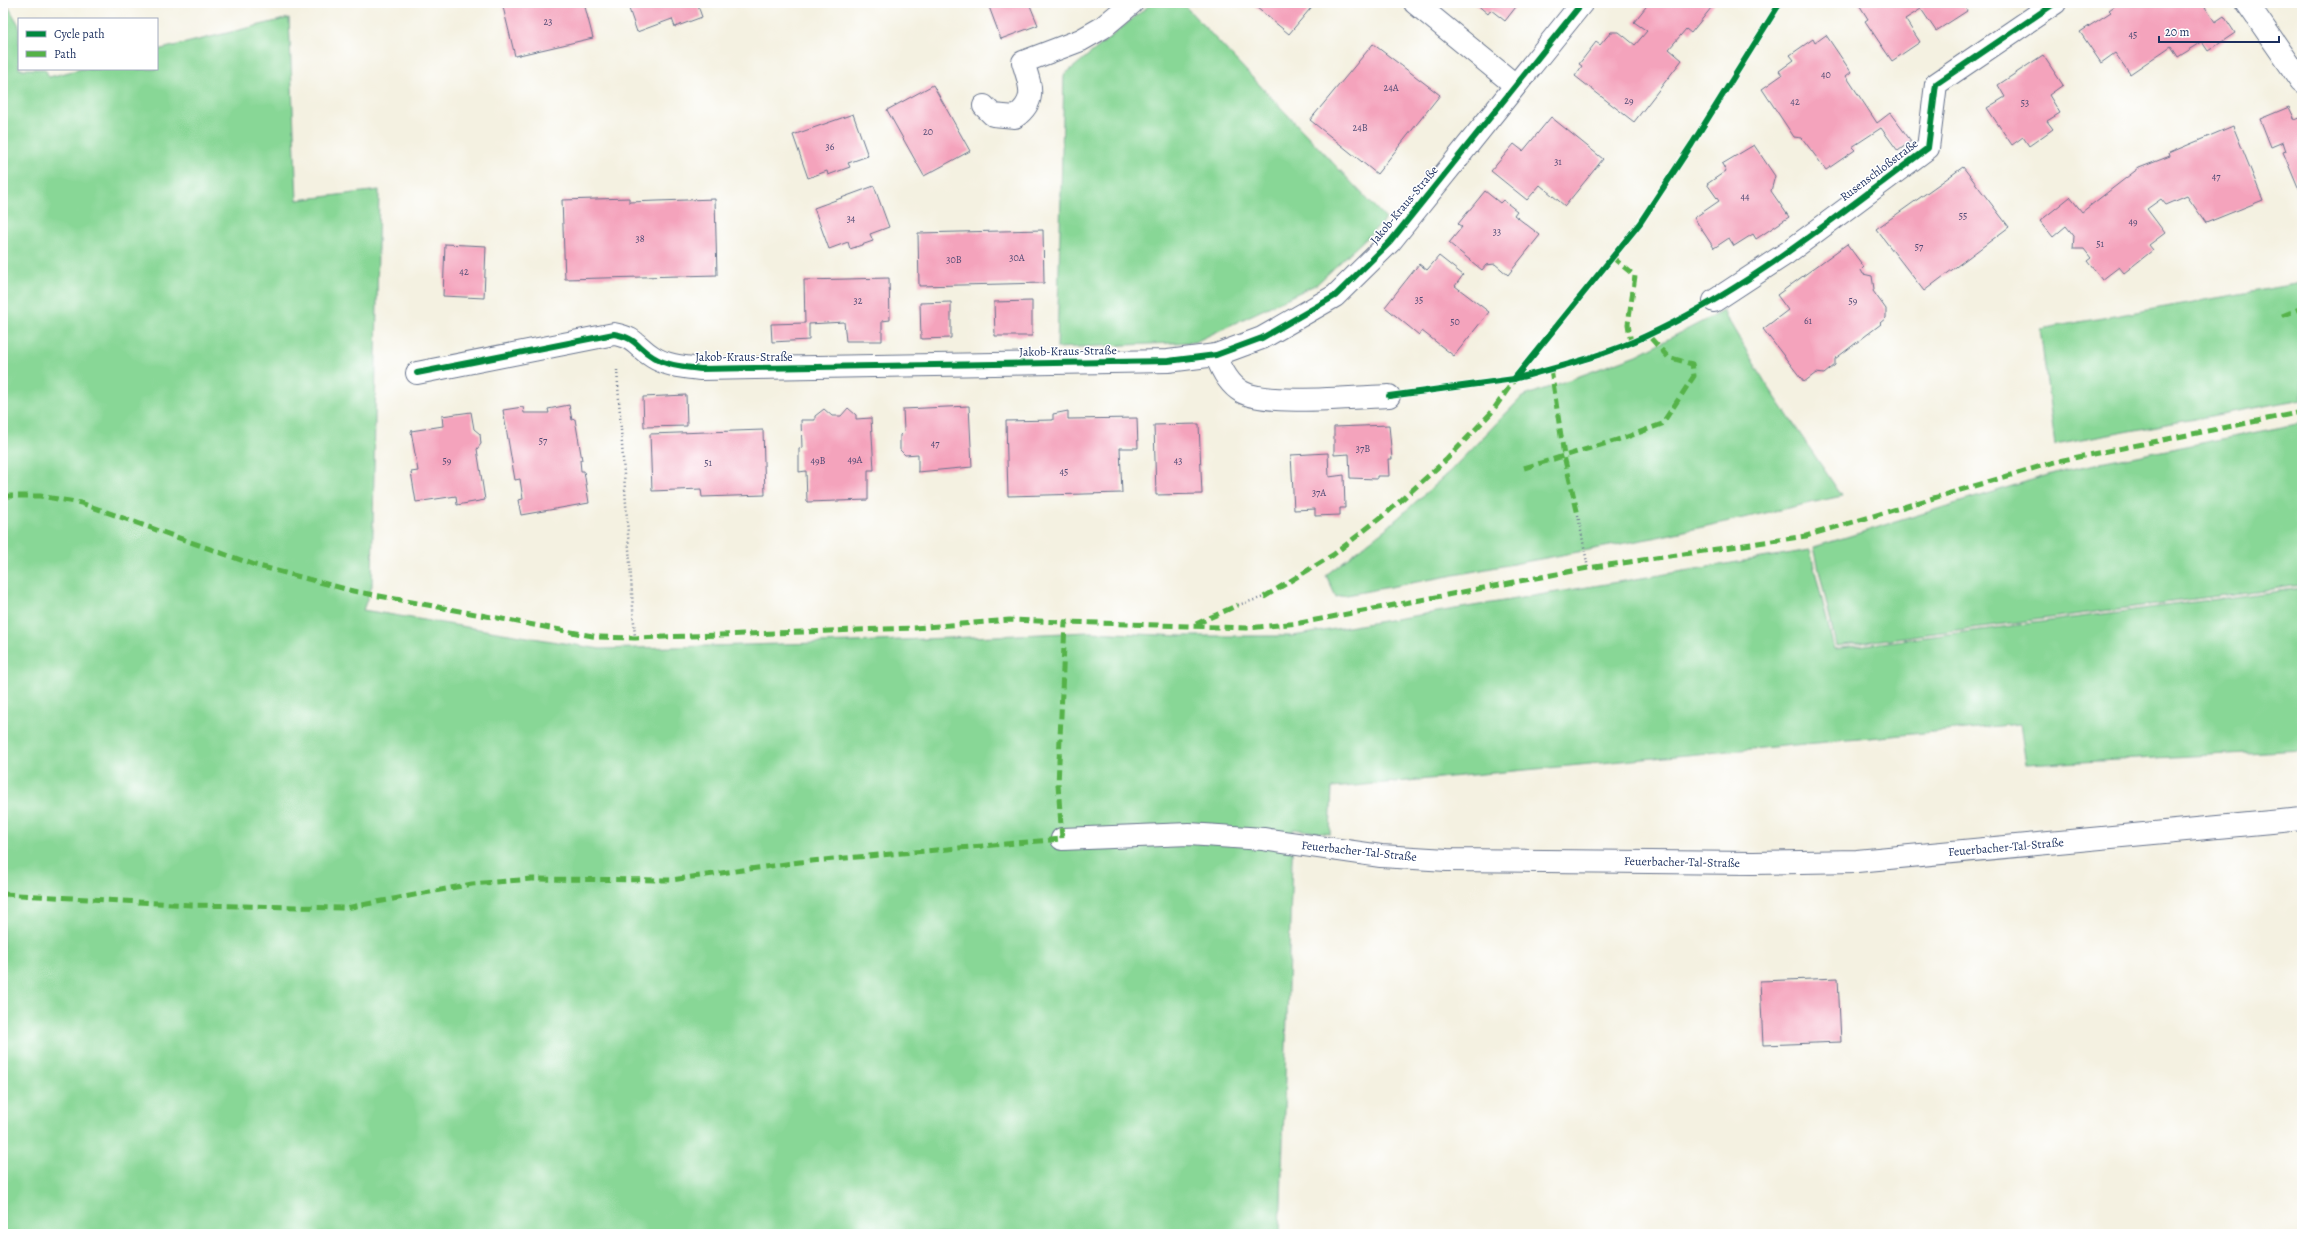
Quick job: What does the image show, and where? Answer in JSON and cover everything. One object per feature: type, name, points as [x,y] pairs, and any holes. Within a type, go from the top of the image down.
[{"type":"street","points":[[984,106],[993,115],[1015,117],[1026,109],[1031,94],[1023,62],[1082,40],[1102,28],[1132,3]]},
{"type":"street","points":[[1414,3],[1515,85]]},
{"type":"street","name":"Jakob-Kraus-Straße","points":[[417,373],[614,334],[631,338],[652,357],[660,361],[701,369],[1168,361],[1216,355],[1262,338],[1335,296],[1390,242],[1582,3]]},
{"type":"street","name":"Rusenschloßstraße","points":[[1714,301],[1787,253],[1928,148],[1936,84],[2055,3]]},
{"type":"street","points":[[2247,3],[2301,82]]},
{"type":"street","points":[[1216,355],[1222,373],[1242,392],[1272,399],[1389,396]]},
{"type":"street","name":"Feuerbacher-Tal-Straße","points":[[1062,839],[1189,834],[1263,839],[1381,856],[1447,860],[1768,863],[1857,861],[2302,819]]},
{"type":"path","points":[[614,334],[636,638]]},
{"type":"path","points":[[1578,515],[1588,568]]},
{"type":"path","points":[[1238,605],[1264,598]]},
{"type":"green space","points":[[3,3],[6,3],[18,23],[18,70],[46,70],[49,77],[77,70],[158,70],[158,50],[289,18],[297,200],[379,190],[372,586],[363,610],[600,649],[853,642],[1089,632],[1183,636],[1293,636],[1810,550],[1834,649],[2302,588],[2302,750],[2026,765],[2020,724],[1332,788],[1330,834],[1293,829],[1280,1234],[3,1234]]},
{"type":"green space","points":[[1152,3],[1182,3],[1386,219],[1317,284],[1195,342],[1057,348],[1064,75]]},
{"type":"green space","points":[[2302,283],[2302,399],[2055,445],[2040,329]]},
{"type":"green space","points":[[1723,311],[1765,382],[1842,496],[1653,538],[1336,597],[1326,575],[1389,526],[1450,471],[1522,397],[1637,355]]},
{"type":"green space","points":[[2302,423],[2302,585],[1836,646],[1814,547],[2061,471]]},
{"type":"building","points":[[502,3],[584,3],[593,38],[515,56]]},
{"type":"building","points":[[627,3],[697,3],[702,17],[675,27],[672,19],[637,32]]},
{"type":"building","points":[[735,3],[748,3],[736,7]]},
{"type":"building","points":[[1029,3],[1038,25],[1001,39],[988,4]]},
{"type":"building","points":[[1251,3],[1315,3],[1289,34]]},
{"type":"building","points":[[1475,3],[1519,3],[1505,21],[1491,10],[1488,14]]},
{"type":"building","points":[[1649,3],[1715,3],[1691,33],[1686,29],[1669,49],[1682,60],[1634,122],[1575,76],[1582,66],[1579,64],[1596,42],[1600,45],[1611,32],[1619,32],[1635,45],[1647,31],[1634,22]]},
{"type":"building","points":[[1858,3],[1962,3],[1967,11],[1936,31],[1921,9],[1905,19],[1920,42],[1892,61],[1865,21],[1868,19]]},
{"type":"building","points":[[2119,3],[2210,3],[2205,7],[2215,22],[2224,16],[2235,33],[2208,51],[2202,42],[2178,57],[2171,46],[2130,74],[2115,53],[2101,63],[2080,32],[2111,12],[2109,10]]},
{"type":"building","points":[[1826,35],[1851,72],[1846,76],[1877,123],[1890,113],[1911,141],[1898,151],[1881,128],[1852,147],[1855,150],[1826,170],[1802,138],[1794,137],[1762,89],[1782,75],[1779,71],[1794,60],[1790,55],[1813,39],[1815,43]]},
{"type":"building","points":[[1373,44],[1440,95],[1377,174],[1310,120]]},
{"type":"building","points":[[2043,55],[2063,85],[2049,95],[2060,113],[2047,121],[2053,129],[2029,146],[2023,137],[2012,145],[1987,108],[2005,97],[1998,85]]},
{"type":"building","points":[[933,85],[970,151],[924,176],[887,110]]},
{"type":"building","points":[[2289,107],[2295,120],[2302,117],[2302,186],[2298,188],[2283,152],[2286,151],[2283,142],[2271,147],[2260,119]]},
{"type":"building","points":[[853,114],[868,156],[848,163],[850,167],[828,175],[827,171],[808,178],[793,135]]},
{"type":"building","points":[[1551,117],[1603,159],[1565,206],[1540,185],[1527,200],[1491,171],[1514,144],[1523,151]]},
{"type":"building","points":[[2233,126],[2263,200],[2206,223],[2187,196],[2166,205],[2161,199],[2147,209],[2165,233],[2149,245],[2153,250],[2124,273],[2119,267],[2102,280],[2087,261],[2091,258],[2084,249],[2073,249],[2074,236],[2066,226],[2053,237],[2040,221],[2070,197],[2082,212],[2139,168],[2170,156],[2169,153]]},
{"type":"building","points":[[1754,145],[1775,176],[1771,191],[1789,217],[1756,239],[1753,234],[1734,246],[1729,238],[1714,248],[1694,218],[1719,201],[1707,184],[1726,171],[1722,164]]},
{"type":"building","points":[[1963,167],[2009,227],[1924,291],[1876,229]]},
{"type":"building","points":[[874,186],[889,227],[870,234],[873,241],[850,249],[848,242],[829,249],[814,208]]},
{"type":"building","points":[[1485,191],[1500,203],[1503,200],[1517,211],[1514,215],[1540,235],[1508,275],[1495,264],[1486,265],[1482,270],[1449,243],[1462,227],[1458,224]]},
{"type":"building","points":[[629,198],[629,202],[715,199],[717,275],[565,279],[562,200]]},
{"type":"building","points":[[1043,230],[1044,283],[919,286],[918,233]]},
{"type":"building","points":[[445,244],[486,246],[484,298],[443,296]]},
{"type":"building","points":[[1847,244],[1864,267],[1861,270],[1863,274],[1872,276],[1873,291],[1886,309],[1886,318],[1880,323],[1881,324],[1835,359],[1835,365],[1824,374],[1816,373],[1804,382],[1763,329],[1788,310],[1777,295]]},
{"type":"building","points":[[1439,256],[1463,275],[1455,286],[1489,312],[1454,356],[1422,331],[1419,335],[1385,307],[1419,264],[1427,270]]},
{"type":"building","points":[[889,278],[890,320],[882,321],[882,341],[846,341],[844,322],[809,324],[809,340],[772,342],[771,324],[805,323],[804,280]]},
{"type":"building","points":[[1032,301],[1032,336],[995,336],[994,302]]},
{"type":"building","points":[[951,302],[951,338],[921,339],[920,303]]},
{"type":"building","points":[[686,395],[687,426],[644,427],[643,397]]},
{"type":"building","points":[[569,405],[572,420],[575,419],[582,460],[580,460],[581,471],[584,471],[589,503],[521,515],[518,500],[523,499],[520,479],[515,480],[503,410],[523,407],[524,413],[549,413],[548,409]]},
{"type":"building","points":[[969,406],[972,467],[918,472],[918,454],[905,455],[900,450],[900,435],[904,431],[903,409]]},
{"type":"building","points":[[848,408],[856,415],[856,419],[871,418],[874,470],[868,470],[868,500],[807,502],[806,471],[799,472],[799,449],[802,448],[801,420],[815,420],[815,416],[824,409],[832,416],[841,416]]},
{"type":"building","points":[[1068,411],[1068,419],[1137,418],[1138,448],[1120,448],[1122,493],[1008,496],[1006,421],[1053,420],[1053,414]]},
{"type":"building","points":[[471,412],[474,429],[480,434],[481,444],[477,449],[485,500],[457,505],[456,496],[416,502],[411,472],[418,471],[411,431],[443,426],[442,416]]},
{"type":"building","points":[[1199,424],[1202,494],[1156,495],[1154,425]]},
{"type":"building","points":[[1389,425],[1392,459],[1388,459],[1389,476],[1377,476],[1377,479],[1350,478],[1349,454],[1334,455],[1334,427]]},
{"type":"building","points":[[763,430],[765,495],[702,497],[701,489],[652,491],[650,434]]},
{"type":"building","points":[[1328,453],[1329,477],[1344,475],[1345,508],[1340,508],[1340,515],[1315,516],[1315,509],[1294,510],[1291,455]]},
{"type":"building","points":[[1838,978],[1841,1042],[1763,1045],[1760,981]]},
{"type":"marked path","points":[[1612,257],[1635,276],[1628,324],[1631,343]]},
{"type":"marked path","points":[[2282,316],[2302,308]]},
{"type":"marked path","points":[[1524,468],[1627,437],[1662,424],[1694,376],[1692,364],[1668,357],[1648,335]]},
{"type":"marked path","points":[[1551,369],[1564,456],[1578,515]]},
{"type":"marked path","points":[[1264,597],[1333,555],[1389,511],[1447,459],[1491,413],[1515,379]]},
{"type":"marked path","points":[[3,894],[191,905],[346,908],[472,884],[532,879],[671,880],[800,862],[1062,839],[1058,785],[1065,622],[1247,628],[1300,623],[1588,568],[1806,536],[2058,461],[2302,412]]},
{"type":"marked path","points":[[3,496],[40,496],[81,503],[255,565],[353,591],[598,637],[635,638],[914,628],[1010,620],[1065,622]]},
{"type":"marked path","points":[[1196,624],[1238,605]]},
{"type":"cycle path","points":[[417,373],[614,334],[632,340],[658,360],[676,366],[701,369],[1168,361],[1216,355],[1262,338],[1335,296],[1390,242],[1582,3]]},
{"type":"cycle path","points":[[1389,396],[1514,379],[1640,223],[1692,144],[1780,3]]},
{"type":"cycle path","points":[[1514,379],[1597,355],[1646,336],[1721,296],[1792,250],[1928,148],[1936,84],[2055,3]]}]
